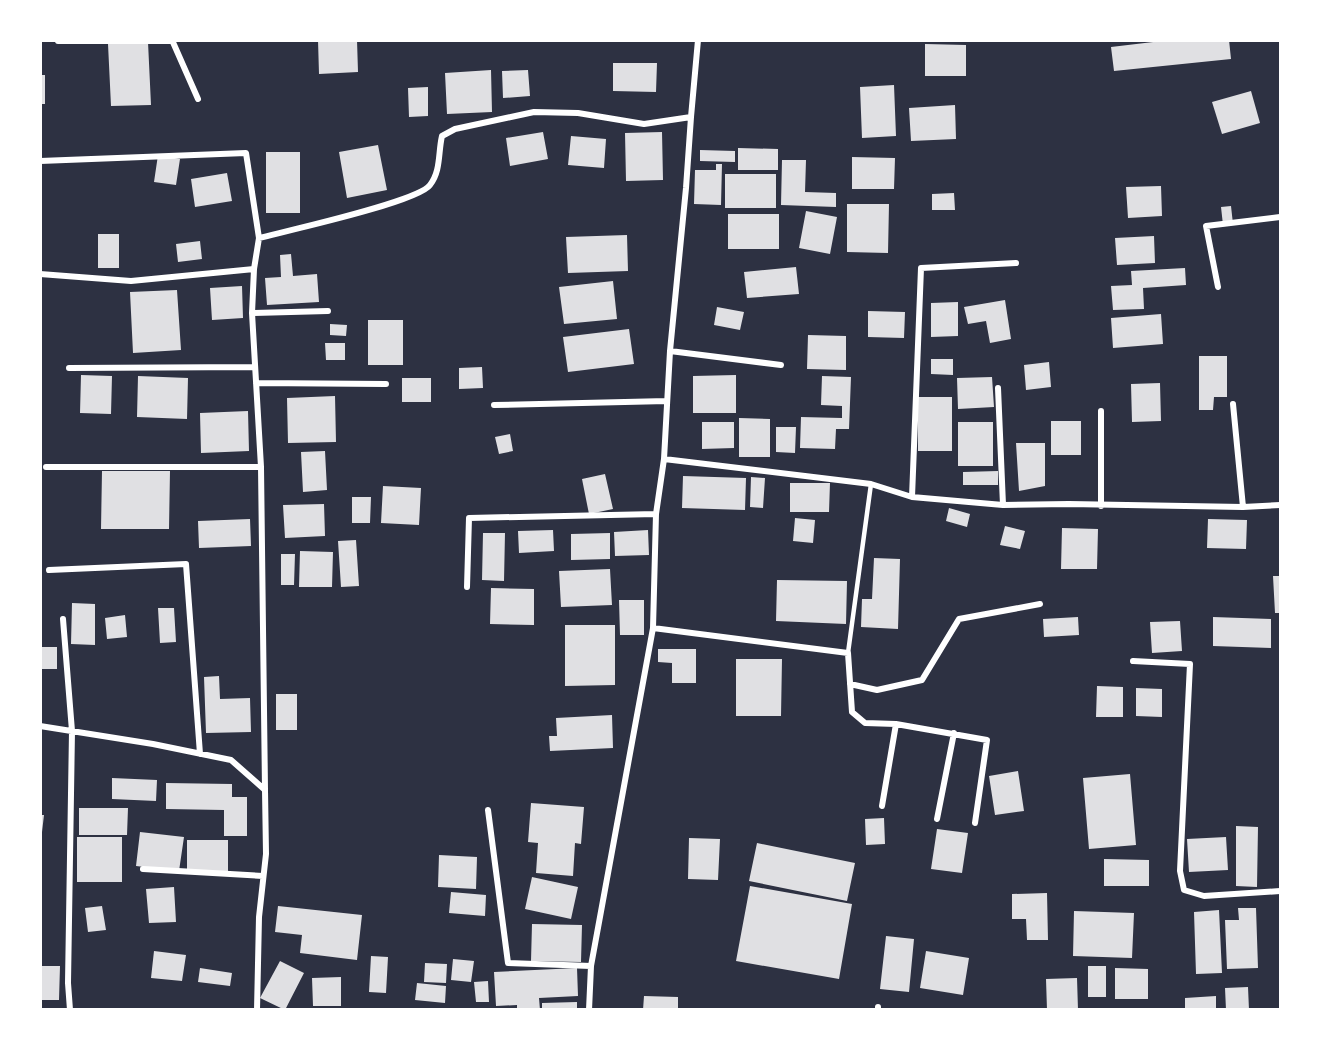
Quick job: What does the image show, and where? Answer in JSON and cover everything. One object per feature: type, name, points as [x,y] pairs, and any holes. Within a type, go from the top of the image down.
[{"type":"street","points":[[589,1010],[591,966],[653,628],[656,514],[664,459],[670,351],[698,40]]},
{"type":"street","points":[[58,41],[172,41],[198,99]]},
{"type":"street","points":[[259,238],[414,196],[429,187],[438,171],[442,136],[455,129],[534,112],[578,113],[644,124],[691,117]]},
{"type":"street","points":[[40,161],[246,153],[259,238],[254,269],[252,313],[261,467],[266,855],[259,917],[256,1009]]},
{"type":"street","points":[[1218,287],[1206,226],[1281,217]]},
{"type":"street","points":[[912,497],[921,268],[1016,263]]},
{"type":"street","points":[[40,274],[131,281],[254,269]]},
{"type":"street","points":[[252,313],[328,311]]},
{"type":"street","points":[[670,351],[781,365]]},
{"type":"street","points":[[69,368],[255,367]]},
{"type":"street","points":[[256,383],[386,384]]},
{"type":"street","points":[[998,388],[1003,505]]},
{"type":"street","points":[[494,405],[667,401]]},
{"type":"street","points":[[1233,404],[1243,507]]},
{"type":"street","points":[[1101,411],[1101,506]]},
{"type":"street","points":[[664,459],[871,484],[912,497],[1003,505],[1243,507],[1281,505]]},
{"type":"street","points":[[46,467],[261,467]]},
{"type":"street","points":[[467,586],[470,518],[656,514]]},
{"type":"street","points":[[49,570],[186,564],[200,754]]},
{"type":"street","points":[[850,684],[877,690],[922,680],[959,619],[1040,604]]},
{"type":"street","points":[[63,619],[72,731],[68,983],[70,1010]]},
{"type":"street","points":[[653,628],[849,653],[852,712],[865,723],[896,724],[987,740],[975,823]]},
{"type":"street","points":[[1133,661],[1191,664],[1180,871],[1184,890],[1204,896],[1281,891]]},
{"type":"street","points":[[882,806],[896,724]]},
{"type":"street","points":[[40,726],[153,744],[231,760],[265,790]]},
{"type":"street","points":[[937,819],[954,733]]},
{"type":"street","points":[[488,810],[508,963],[591,966]]},
{"type":"street","points":[[143,869],[263,876]]},
{"type":"lane","points":[[849,653],[871,484]]},
{"type":"building","points":[[318,40],[357,40],[358,72],[319,74]]},
{"type":"building","points":[[1170,40],[1229,40],[1231,59],[1114,71],[1111,47]]},
{"type":"building","points":[[148,42],[151,105],[111,106],[108,44]]},
{"type":"building","points":[[925,44],[966,45],[966,76],[925,76]]},
{"type":"building","points":[[613,63],[657,63],[656,92],[613,91]]},
{"type":"building","points":[[491,70],[492,112],[447,114],[445,73]]},
{"type":"building","points":[[528,70],[530,96],[503,98],[502,71]]},
{"type":"building","points":[[40,75],[45,75],[45,104],[40,104]]},
{"type":"building","points":[[894,85],[896,136],[862,138],[860,87]]},
{"type":"building","points":[[428,87],[428,116],[409,117],[408,88]]},
{"type":"building","points":[[1251,91],[1260,123],[1222,134],[1212,102]]},
{"type":"building","points":[[955,105],[956,139],[911,141],[909,108]]},
{"type":"building","points":[[543,132],[548,159],[510,166],[506,138]]},
{"type":"building","points":[[662,132],[663,180],[626,181],[625,133]]},
{"type":"building","points":[[571,136],[606,139],[604,168],[568,165]]},
{"type":"building","points":[[378,145],[387,190],[347,198],[339,152]]},
{"type":"building","points":[[738,148],[778,149],[778,170],[738,170]]},
{"type":"building","points":[[700,150],[735,151],[735,162],[700,161]]},
{"type":"building","points":[[266,152],[300,152],[300,213],[266,213]]},
{"type":"building","points":[[158,155],[180,159],[176,185],[154,182]]},
{"type":"building","points":[[852,157],[895,158],[894,189],[852,189]]},
{"type":"building","points":[[782,160],[806,160],[805,192],[836,193],[836,207],[781,205]]},
{"type":"building","points":[[716,164],[722,164],[721,205],[694,204],[695,170],[716,170]]},
{"type":"building","points":[[227,173],[232,201],[195,207],[191,179]]},
{"type":"building","points":[[725,174],[776,174],[776,208],[725,208]]},
{"type":"building","points":[[1161,186],[1162,216],[1128,218],[1126,187]]},
{"type":"building","points":[[954,193],[955,210],[932,210],[932,194]]},
{"type":"building","points":[[847,204],[889,204],[888,253],[847,252]]},
{"type":"building","points":[[1231,206],[1233,224],[1223,225],[1221,207]]},
{"type":"building","points":[[806,211],[837,217],[830,254],[799,248]]},
{"type":"building","points":[[728,214],[779,214],[779,249],[728,249]]},
{"type":"building","points":[[98,234],[119,234],[119,268],[98,268]]},
{"type":"building","points":[[627,235],[628,271],[568,273],[566,237]]},
{"type":"building","points":[[1154,236],[1155,263],[1117,265],[1115,238]]},
{"type":"building","points":[[200,241],[202,259],[178,262],[176,244]]},
{"type":"building","points":[[291,254],[293,276],[317,274],[319,302],[267,305],[265,278],[281,277],[280,255]]},
{"type":"building","points":[[796,267],[799,294],[747,298],[744,272]]},
{"type":"building","points":[[1185,268],[1186,285],[1143,288],[1144,309],[1113,310],[1111,286],[1132,285],[1131,271]]},
{"type":"building","points":[[613,281],[617,319],[564,324],[559,287]]},
{"type":"building","points":[[242,286],[243,318],[212,320],[210,288]]},
{"type":"building","points":[[177,290],[181,350],[133,353],[130,292]]},
{"type":"building","points":[[1005,300],[1011,339],[990,343],[986,321],[968,324],[964,307]]},
{"type":"building","points":[[958,302],[958,336],[931,337],[931,303]]},
{"type":"building","points":[[717,307],[744,312],[740,330],[714,325]]},
{"type":"building","points":[[868,311],[905,312],[904,338],[868,337]]},
{"type":"building","points":[[1161,314],[1163,344],[1113,348],[1111,318]]},
{"type":"building","points":[[368,320],[403,320],[403,365],[368,365]]},
{"type":"building","points":[[330,324],[347,325],[346,336],[330,335]]},
{"type":"building","points":[[629,329],[634,364],[568,372],[563,337]]},
{"type":"building","points":[[808,335],[846,336],[846,370],[807,369]]},
{"type":"building","points":[[325,343],[345,343],[345,360],[326,360]]},
{"type":"building","points":[[1199,356],[1227,356],[1227,397],[1214,397],[1213,410],[1199,410]]},
{"type":"building","points":[[931,359],[953,359],[953,375],[931,374]]},
{"type":"building","points":[[1049,362],[1051,387],[1026,390],[1024,365]]},
{"type":"building","points":[[482,367],[483,388],[459,389],[459,368]]},
{"type":"building","points":[[81,375],[112,376],[111,414],[80,413]]},
{"type":"building","points":[[736,375],[736,413],[693,413],[693,376]]},
{"type":"building","points":[[138,376],[188,378],[187,419],[137,417]]},
{"type":"building","points":[[822,376],[851,377],[849,429],[836,429],[835,449],[800,448],[801,417],[842,418],[842,406],[821,405]]},
{"type":"building","points":[[992,377],[994,407],[958,409],[957,378]]},
{"type":"building","points":[[402,378],[431,378],[431,402],[402,402]]},
{"type":"building","points":[[1160,383],[1161,421],[1132,422],[1131,384]]},
{"type":"building","points":[[335,396],[336,442],[288,443],[287,398]]},
{"type":"building","points":[[918,397],[952,397],[952,451],[918,451]]},
{"type":"building","points":[[248,411],[249,451],[201,453],[200,413]]},
{"type":"building","points":[[739,418],[770,419],[770,457],[739,457]]},
{"type":"building","points":[[1051,421],[1081,421],[1081,455],[1051,455]]},
{"type":"building","points":[[702,422],[734,422],[734,448],[702,449]]},
{"type":"building","points":[[958,422],[993,422],[993,466],[958,466]]},
{"type":"building","points":[[776,427],[796,427],[795,453],[776,452]]},
{"type":"building","points":[[510,434],[513,451],[499,454],[495,437]]},
{"type":"building","points":[[1016,443],[1045,443],[1045,486],[1019,491]]},
{"type":"building","points":[[325,451],[327,490],[303,492],[301,452]]},
{"type":"building","points":[[102,471],[170,471],[169,529],[101,529]]},
{"type":"building","points":[[998,471],[998,485],[963,485],[963,472]]},
{"type":"building","points":[[605,474],[613,509],[589,514],[582,479]]},
{"type":"building","points":[[683,476],[746,478],[745,510],[682,508]]},
{"type":"building","points":[[751,477],[765,478],[763,508],[750,507]]},
{"type":"building","points":[[790,483],[830,483],[829,512],[790,512]]},
{"type":"building","points":[[383,486],[421,488],[419,525],[381,523]]},
{"type":"building","points":[[352,497],[371,497],[370,523],[352,523]]},
{"type":"building","points":[[324,504],[325,536],[285,538],[283,505]]},
{"type":"building","points":[[949,508],[970,514],[967,527],[946,521]]},
{"type":"building","points":[[795,518],[815,520],[813,543],[793,541]]},
{"type":"building","points":[[250,519],[251,546],[199,548],[198,521]]},
{"type":"building","points":[[1208,519],[1247,520],[1246,549],[1207,548]]},
{"type":"building","points":[[1005,526],[1025,531],[1020,549],[1000,545]]},
{"type":"building","points":[[1062,528],[1098,529],[1097,569],[1061,569]]},
{"type":"building","points":[[553,530],[554,551],[519,553],[518,531]]},
{"type":"building","points":[[648,530],[649,555],[615,556],[614,532]]},
{"type":"building","points":[[483,533],[505,533],[504,581],[482,580]]},
{"type":"building","points":[[610,533],[610,559],[571,560],[571,534]]},
{"type":"building","points":[[356,540],[359,586],[341,587],[338,541]]},
{"type":"building","points":[[300,551],[333,552],[332,587],[299,587]]},
{"type":"building","points":[[281,554],[295,554],[294,585],[281,585]]},
{"type":"building","points":[[874,558],[900,559],[898,629],[861,627],[862,599],[872,599]]},
{"type":"building","points":[[610,569],[612,605],[561,607],[559,571]]},
{"type":"building","points":[[1273,576],[1280,576],[1280,613],[1275,613]]},
{"type":"building","points":[[777,580],[847,581],[846,624],[776,621]]},
{"type":"building","points":[[491,588],[534,589],[534,625],[490,624]]},
{"type":"building","points":[[619,600],[644,600],[644,635],[620,635]]},
{"type":"building","points":[[72,603],[95,604],[95,645],[71,644]]},
{"type":"building","points":[[158,608],[174,608],[176,642],[160,643]]},
{"type":"building","points":[[125,615],[127,637],[107,639],[105,618]]},
{"type":"building","points":[[1078,617],[1079,635],[1044,637],[1043,619]]},
{"type":"building","points":[[1213,617],[1271,619],[1271,648],[1213,646]]},
{"type":"building","points":[[1180,621],[1182,651],[1152,653],[1150,622]]},
{"type":"building","points":[[565,625],[615,625],[615,685],[565,686]]},
{"type":"building","points":[[40,647],[57,647],[57,669],[40,669]]},
{"type":"building","points":[[658,649],[696,649],[696,683],[672,683],[672,663],[658,662]]},
{"type":"building","points":[[736,659],[782,659],[781,716],[736,716]]},
{"type":"building","points":[[219,676],[220,699],[250,698],[251,732],[206,733],[204,677]]},
{"type":"building","points":[[1097,686],[1123,687],[1123,717],[1096,717]]},
{"type":"building","points":[[1136,688],[1162,689],[1162,717],[1136,716]]},
{"type":"building","points":[[276,694],[297,694],[297,730],[276,730]]},
{"type":"building","points":[[612,715],[613,748],[550,751],[549,736],[557,736],[556,718]]},
{"type":"building","points":[[1018,771],[1024,811],[995,815],[989,776]]},
{"type":"building","points":[[1130,774],[1136,845],[1089,849],[1083,778]]},
{"type":"building","points":[[112,778],[157,780],[156,801],[112,799]]},
{"type":"building","points":[[166,783],[232,784],[232,797],[247,797],[247,836],[224,836],[224,810],[166,809]]},
{"type":"building","points":[[531,803],[584,807],[581,844],[575,843],[573,876],[536,873],[538,843],[528,842]]},
{"type":"building","points":[[79,808],[128,808],[127,835],[79,835]]},
{"type":"building","points":[[40,815],[44,815],[42,832],[40,831]]},
{"type":"building","points":[[884,818],[885,844],[866,845],[865,819]]},
{"type":"building","points":[[1236,826],[1258,827],[1257,887],[1236,886]]},
{"type":"building","points":[[937,829],[968,833],[962,873],[931,869]]},
{"type":"building","points":[[140,832],[184,837],[179,871],[136,866]]},
{"type":"building","points":[[77,837],[122,837],[122,882],[77,882]]},
{"type":"building","points":[[1226,837],[1228,870],[1189,872],[1187,839]]},
{"type":"building","points":[[689,838],[720,839],[718,880],[688,879]]},
{"type":"building","points":[[187,840],[228,840],[228,871],[187,871]]},
{"type":"building","points":[[757,843],[855,863],[847,901],[749,881]]},
{"type":"building","points":[[439,855],[477,857],[476,889],[438,887]]},
{"type":"building","points":[[1104,859],[1149,860],[1149,886],[1104,886]]},
{"type":"building","points":[[532,877],[578,887],[571,919],[525,909]]},
{"type":"building","points":[[750,886],[852,904],[839,979],[736,961]]},
{"type":"building","points":[[174,887],[176,922],[149,923],[146,889]]},
{"type":"building","points":[[451,892],[486,895],[485,916],[449,913]]},
{"type":"building","points":[[1047,893],[1048,940],[1027,940],[1026,919],[1012,919],[1012,894]]},
{"type":"building","points":[[102,906],[106,930],[88,932],[85,908]]},
{"type":"building","points":[[278,906],[362,915],[357,960],[300,953],[302,935],[275,932]]},
{"type":"building","points":[[1238,908],[1256,908],[1258,968],[1227,969],[1225,920],[1239,920]]},
{"type":"building","points":[[1219,910],[1222,973],[1196,974],[1194,912]]},
{"type":"building","points":[[1074,911],[1134,913],[1132,958],[1073,956]]},
{"type":"building","points":[[532,924],[582,925],[581,962],[531,961]]},
{"type":"building","points":[[886,936],[914,939],[909,992],[880,989]]},
{"type":"building","points":[[154,951],[186,955],[182,981],[151,978]]},
{"type":"building","points":[[926,951],[969,958],[963,995],[920,988]]},
{"type":"building","points":[[371,956],[388,957],[386,993],[369,992]]},
{"type":"building","points":[[453,959],[474,961],[471,982],[451,980]]},
{"type":"building","points":[[280,961],[304,973],[285,1010],[260,998]]},
{"type":"building","points":[[425,963],[447,964],[446,983],[424,982]]},
{"type":"building","points":[[40,966],[60,966],[59,1000],[40,1000]]},
{"type":"building","points":[[1088,966],[1106,966],[1106,997],[1088,997]]},
{"type":"building","points":[[200,968],[232,973],[230,986],[198,982]]},
{"type":"building","points":[[577,968],[578,996],[539,998],[540,1010],[517,1010],[517,1005],[496,1006],[494,972]]},
{"type":"building","points":[[1115,968],[1148,969],[1148,999],[1115,999]]},
{"type":"building","points":[[341,977],[341,1006],[313,1006],[312,978]]},
{"type":"building","points":[[1077,978],[1078,1010],[1047,1010],[1046,979]]},
{"type":"building","points":[[488,981],[489,1002],[476,1002],[474,982]]},
{"type":"building","points":[[417,983],[446,986],[445,1003],[415,1000]]},
{"type":"building","points":[[1248,987],[1249,1010],[1226,1010],[1225,988]]},
{"type":"building","points":[[644,996],[678,997],[678,1010],[643,1010]]},
{"type":"building","points":[[1216,996],[1216,1010],[1185,1010],[1185,998]]},
{"type":"building","points":[[577,1002],[577,1010],[542,1010],[542,1003]]}]
